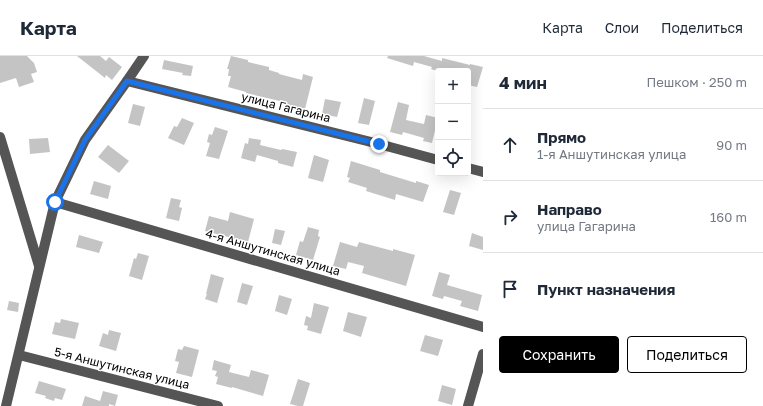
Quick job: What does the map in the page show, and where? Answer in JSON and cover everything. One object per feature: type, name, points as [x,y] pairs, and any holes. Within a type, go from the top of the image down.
[{"type":"street","points":[[6,406],[55,202],[85,140],[144,56]]},
{"type":"street","name":"улица Гагарина","points":[[127,81],[435,159]]},
{"type":"street","points":[[0,137],[5,174],[39,266]]},
{"type":"street","points":[[471,169],[483,172]]},
{"type":"street","name":"4-я Аншутинская улица","points":[[55,202],[483,327]]},
{"type":"street","points":[[468,406],[483,354]]},
{"type":"street","name":"5-я Аншутинская улица","points":[[19,355],[218,406]]},
{"type":"building","points":[[0,56],[27,56],[34,63],[37,72],[31,74],[34,82],[19,87],[16,78],[0,83]]},
{"type":"building","points":[[77,56],[100,56],[106,61],[109,57],[122,67],[112,80],[106,75],[105,78]]},
{"type":"building","points":[[231,56],[269,67],[269,70],[279,74],[302,80],[303,74],[313,77],[305,109],[228,87],[231,76],[228,76],[229,69],[227,69]]},
{"type":"building","points":[[388,56],[424,56],[442,61],[442,58],[483,67],[477,87],[471,86],[471,68],[435,68],[435,70],[431,69],[432,67],[414,62],[413,66],[387,58]]},
{"type":"building","points":[[164,60],[193,66],[191,76],[162,69]]},
{"type":"building","points":[[364,98],[375,101],[369,125],[358,123]]},
{"type":"building","points":[[325,99],[341,102],[337,117],[322,114]]},
{"type":"building","points":[[398,102],[409,105],[406,120],[424,124],[426,115],[435,117],[435,130],[432,143],[423,141],[424,138],[403,132],[402,135],[390,132]]},
{"type":"building","points":[[133,104],[145,107],[140,126],[128,123]]},
{"type":"building","points":[[182,118],[194,123],[184,145],[168,138],[174,126],[177,127]]},
{"type":"building","points":[[215,127],[228,131],[219,159],[206,156],[210,143],[207,142],[209,134],[212,135]]},
{"type":"building","points":[[48,138],[50,152],[30,154],[29,139]]},
{"type":"building","points":[[249,138],[261,140],[260,145],[297,152],[293,167],[257,155],[255,162],[241,158],[245,143],[248,144]]},
{"type":"building","points":[[108,145],[129,161],[119,173],[98,157]]},
{"type":"building","points":[[314,155],[329,160],[323,182],[308,178]]},
{"type":"building","points":[[351,161],[380,170],[380,172],[416,183],[416,181],[429,185],[423,202],[396,194],[395,200],[366,191],[367,188],[348,182],[350,178],[347,177]]},
{"type":"building","points":[[94,181],[111,186],[108,199],[90,194]]},
{"type":"building","points":[[450,190],[461,193],[454,215],[443,212]]},
{"type":"building","points":[[171,198],[181,200],[179,207],[182,208],[179,221],[166,218]]},
{"type":"building","points":[[230,212],[254,219],[248,242],[205,231],[209,216],[228,221]]},
{"type":"building","points":[[308,227],[319,230],[318,236],[320,237],[313,260],[296,255],[300,241],[303,242]]},
{"type":"building","points":[[275,229],[285,231],[281,245],[272,243]]},
{"type":"building","points":[[472,233],[483,237],[483,250],[469,246]]},
{"type":"building","points":[[79,235],[103,242],[99,253],[76,247]]},
{"type":"building","points":[[340,242],[357,247],[359,242],[415,255],[406,286],[362,273],[364,266],[348,262],[346,269],[333,266]]},
{"type":"building","points":[[138,253],[149,256],[142,280],[129,276],[134,258],[136,259]]},
{"type":"building","points":[[439,272],[450,275],[447,285],[482,295],[478,311],[460,306],[462,301],[444,296],[443,299],[432,296]]},
{"type":"building","points":[[211,274],[224,278],[217,303],[205,299]]},
{"type":"building","points":[[242,283],[253,286],[247,305],[237,302]]},
{"type":"building","points":[[279,295],[292,299],[287,315],[275,311]]},
{"type":"building","points":[[9,301],[19,303],[18,312],[7,310]]},
{"type":"building","points":[[314,303],[329,307],[321,334],[307,330],[308,326],[304,325],[306,316],[311,318]]},
{"type":"building","points":[[348,312],[367,317],[361,337],[343,331]]},
{"type":"building","points":[[61,319],[79,323],[75,339],[52,334],[55,322],[60,323]]},
{"type":"building","points":[[109,330],[121,333],[116,351],[99,346],[103,333],[108,335]]},
{"type":"building","points":[[425,335],[443,340],[438,356],[420,351]]},
{"type":"building","points":[[184,346],[199,350],[192,377],[176,373],[179,362],[175,361],[178,349],[182,350]]},
{"type":"building","points":[[214,360],[231,365],[229,372],[249,377],[251,370],[269,375],[263,396],[216,384],[218,377],[215,376],[217,371],[212,370]]},
{"type":"building","points":[[298,379],[310,383],[303,406],[290,404]]},
{"type":"building","points":[[39,381],[66,389],[62,400],[55,398],[54,401],[45,398],[46,396],[35,393]]},
{"type":"building","points":[[442,385],[456,389],[452,405],[438,401]]},
{"type":"building","points":[[103,391],[118,395],[115,406],[109,404],[109,406],[82,406],[85,396],[100,401]]},
{"type":"route","points":[[55,202],[85,140],[127,81],[379,144]]}]
